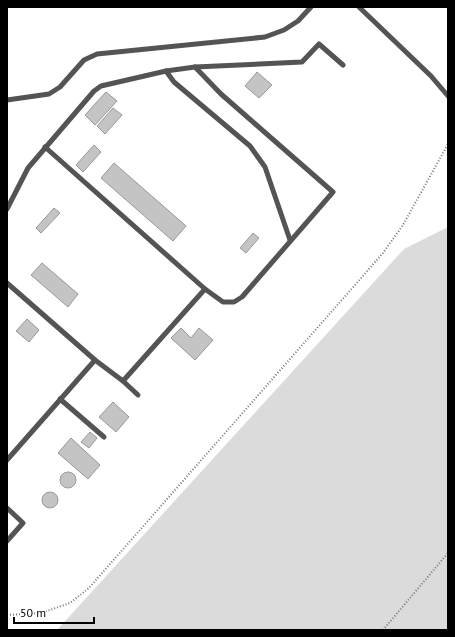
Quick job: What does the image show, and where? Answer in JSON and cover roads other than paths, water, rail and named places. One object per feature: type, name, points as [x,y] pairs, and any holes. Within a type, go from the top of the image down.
[{"type":"lane","points":[[7,100],[49,94],[60,87],[84,60],[97,54],[264,38],[284,30],[298,21],[311,7]]},
{"type":"lane","points":[[359,7],[431,76],[448,96]]},
{"type":"lane","points":[[7,209],[28,168],[94,91],[102,86],[166,71],[195,67],[302,62],[319,44],[343,65]]},
{"type":"lane","points":[[45,147],[205,289],[223,302],[234,302],[242,297],[333,192],[220,94],[195,67]]},
{"type":"lane","points":[[166,71],[174,82],[250,146],[265,167],[290,240]]},
{"type":"lane","points":[[7,283],[95,360],[138,394]]},
{"type":"lane","points":[[123,381],[205,289]]},
{"type":"lane","points":[[7,460],[95,360]]},
{"type":"lane","points":[[60,399],[104,437]]},
{"type":"lane","points":[[7,508],[24,523],[7,541]]}]
